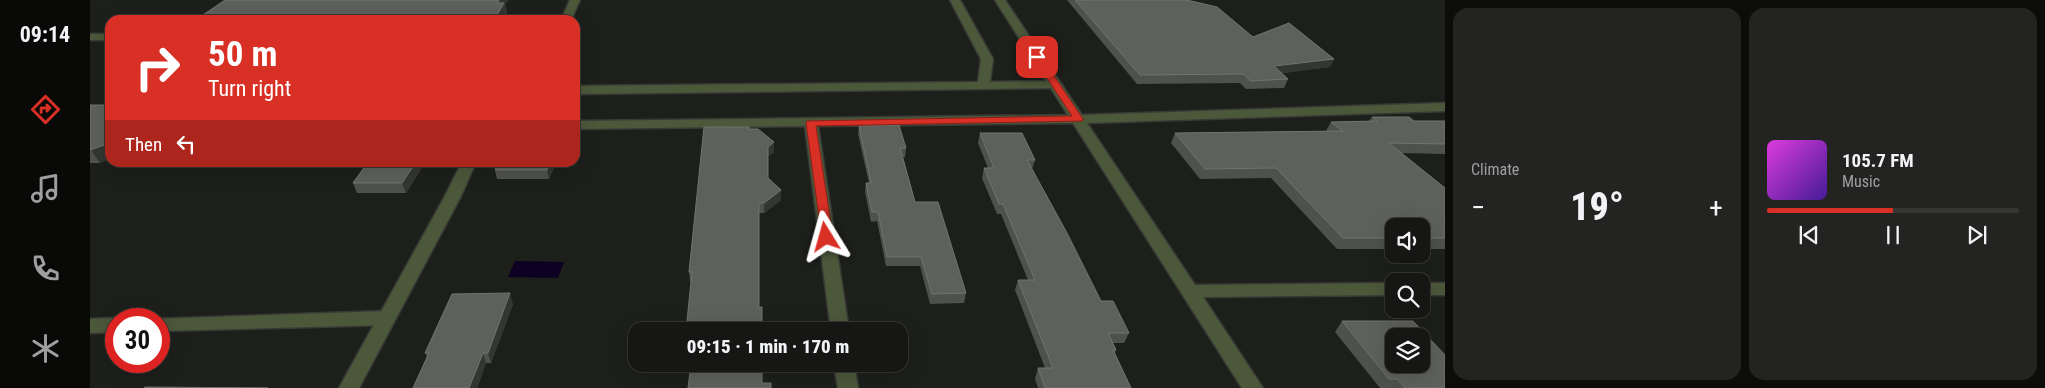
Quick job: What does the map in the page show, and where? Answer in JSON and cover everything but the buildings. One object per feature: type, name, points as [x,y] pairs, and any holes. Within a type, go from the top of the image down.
[{"type":"street","points":[[568,15],[575,0]]},
{"type":"street","points":[[955,0],[987,59],[983,86]]},
{"type":"street","points":[[1000,0],[1252,388]]},
{"type":"street","points":[[90,37],[105,37]]},
{"type":"street","points":[[580,90],[1056,85]]},
{"type":"street","points":[[580,125],[1078,119],[1445,107]]},
{"type":"street","points":[[811,123],[839,322]]},
{"type":"street","points":[[349,388],[453,196],[467,167]]},
{"type":"street","points":[[1188,291],[1385,289]]},
{"type":"street","points":[[1430,289],[1445,289]]},
{"type":"street","points":[[170,324],[386,318]]},
{"type":"street","points":[[90,326],[105,325]]},
{"type":"street","points":[[845,372],[848,388]]},
{"type":"shaded area","points":[[515,261],[564,262],[558,278],[508,277]]},
{"type":"route","points":[[826,237],[811,123],[1078,119],[1037,57]]}]
